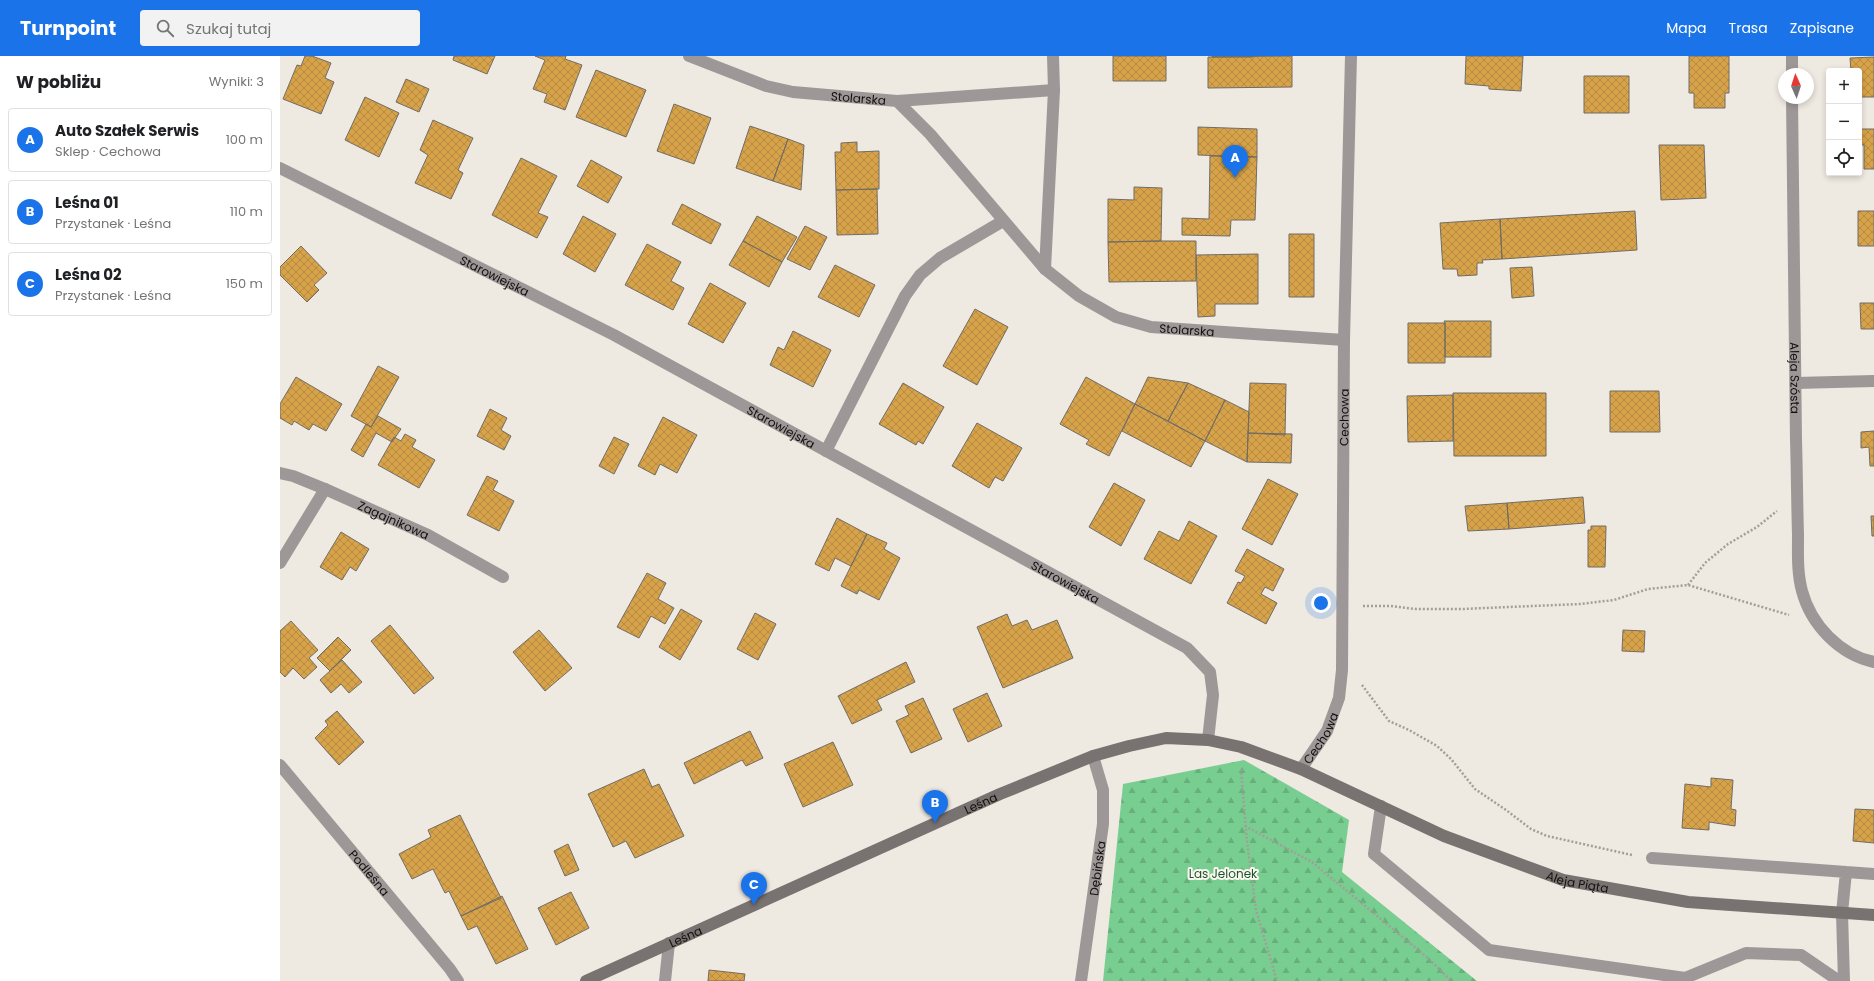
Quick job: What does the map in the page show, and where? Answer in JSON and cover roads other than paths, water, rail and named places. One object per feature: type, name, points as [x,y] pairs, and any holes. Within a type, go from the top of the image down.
[{"type":"street","name":"Stolarska","points":[[689,56],[766,86],[793,92],[897,101],[930,134],[1045,269],[1079,296],[1116,317],[1151,327],[1344,340]]},
{"type":"street","points":[[1045,269],[1054,90],[1053,56]]},
{"type":"street","name":"Cechowa","points":[[1301,769],[1326,732],[1339,698],[1342,670],[1344,340],[1351,56]]},
{"type":"street","points":[[1792,56],[1792,68]]},
{"type":"street","points":[[897,101],[1054,90]]},
{"type":"street","name":"Aleja Szósta","points":[[1792,104],[1798,567],[1802,591],[1809,610],[1819,625],[1839,646],[1866,660],[1874,662]]},
{"type":"street","name":"Starowiejska","points":[[280,168],[614,335],[1187,648],[1210,672],[1213,695],[1208,740]]},
{"type":"street","points":[[826,451],[906,296],[920,275],[940,258],[1003,221]]},
{"type":"street","points":[[1796,383],[1874,381]]},
{"type":"street","name":"Zagajnikowa","points":[[280,474],[293,476],[325,489],[428,535],[503,577]]},
{"type":"street","points":[[280,563],[325,489]]},
{"type":"street","name":"Leśna","points":[[586,981],[993,797],[1093,756],[1166,738],[1208,740],[1241,747],[1301,769]]},
{"type":"street","name":"Dębińska","points":[[1081,981],[1103,824],[1103,790],[1093,756]]},
{"type":"street","name":"Podleśna","points":[[280,765],[450,969],[458,981]]},
{"type":"street","name":"Aleja Piąta","points":[[1301,769],[1444,836],[1563,880],[1688,902],[1874,915]]},
{"type":"street","points":[[1381,806],[1374,854],[1489,950],[1685,978],[1746,953],[1801,955],[1839,981]]},
{"type":"street","points":[[1652,858],[1874,874]]},
{"type":"street","points":[[1844,981],[1842,913],[1846,872]]},
{"type":"street","points":[[665,981],[669,943]]},
{"type":"place","name":"Auto Szałek Serwis","points":[[1235,178]]},
{"type":"place","name":"Leśna 01","points":[[935,823]]},
{"type":"place","name":"Leśna 02","points":[[754,905]]},
{"type":"park label","name":"Las Jelonek","points":[[1223,873]]}]
